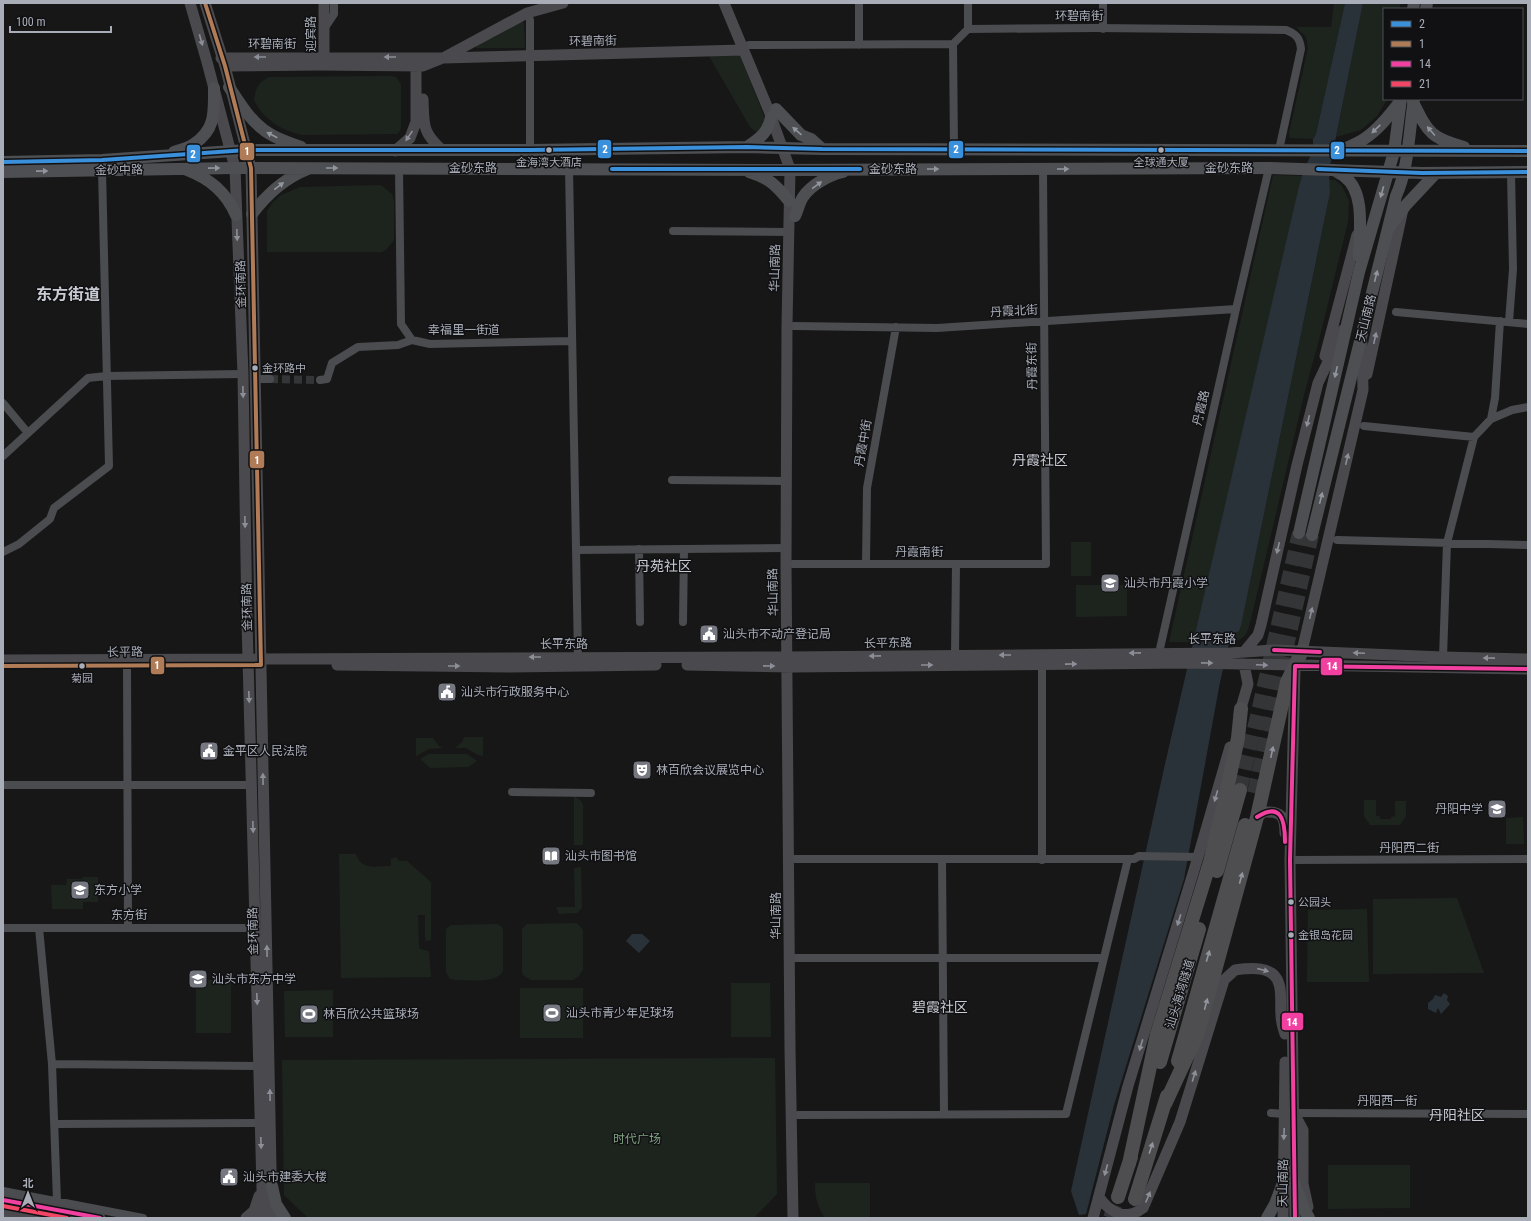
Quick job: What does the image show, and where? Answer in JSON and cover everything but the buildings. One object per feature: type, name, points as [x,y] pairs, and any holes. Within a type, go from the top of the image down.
[{"type":"highway","points":[[1165,1104],[1198,1033],[1257,817],[1287,682],[1302,651]]},
{"type":"highway","points":[[1129,1164],[1157,1034],[1210,862],[1238,738],[1241,709]]},
{"type":"highway","name":"汕头海湾隧道","points":[[1118,1197],[1240,790]]},
{"type":"highway","name":"汕头海湾隧道","points":[[1134,1199],[1165,1104],[1254,793]]},
{"type":"main road","points":[[229,87],[240,104],[265,131],[307,150]]},
{"type":"main road","points":[[167,156],[194,144],[208,131],[212,123],[214,110],[214,88]]},
{"type":"main road","points":[[1339,151],[1364,140],[1407,100],[1432,134],[1444,142],[1478,152]]},
{"type":"main road","name":"天山南路","points":[[1312,536],[1361,334],[1403,172],[1407,152],[1407,100]]},
{"type":"main road","name":"天山南路","points":[[1299,534],[1347,320],[1359,272],[1389,172],[1407,100]]},
{"type":"main road","points":[[747,147],[764,134],[770,126],[773,113],[801,135],[811,139],[822,149]]},
{"type":"main road","name":"金砂东路","points":[[231,151],[530,150],[747,147],[822,149],[1307,150],[1394,152],[1528,151]]},
{"type":"main road","name":"金砂中路","points":[[3,162],[102,160],[231,151]]},
{"type":"main road","name":"金砂东路","points":[[235,168],[1269,168],[1436,173],[1528,172]]},
{"type":"main road","name":"金砂中路","points":[[3,172],[235,168]]},
{"type":"main road","points":[[252,214],[274,189],[297,174],[312,168]]},
{"type":"main road","points":[[182,169],[199,175],[219,189],[232,204],[236,215]]},
{"type":"main road","points":[[740,169],[765,178],[777,186],[789,201]]},
{"type":"main road","points":[[796,216],[802,198],[811,188],[838,173],[854,169]]},
{"type":"main road","points":[[1333,170],[1346,178],[1354,188],[1358,198],[1360,225],[1359,272]]},
{"type":"main road","points":[[1387,231],[1403,208],[1436,173]]},
{"type":"main road","points":[[1267,1218],[1288,1183],[1309,1218]]},
{"type":"main road","points":[[267,1187],[284,1218]]},
{"type":"street","name":"金环南路","points":[[190,3],[235,168],[243,374],[248,662],[260,1124],[272,1218]]},
{"type":"street","name":"金环南路","points":[[205,3],[222,59],[251,168],[261,661],[267,1187],[262,1218]]},
{"type":"street","points":[[211,3],[223,42],[222,59]]},
{"type":"street","name":"迎宾路","points":[[317,3],[320,61]]},
{"type":"street","name":"迎宾路","points":[[320,61],[324,29],[324,3]]},
{"type":"street","points":[[324,29],[334,14],[334,3]]},
{"type":"street","points":[[443,58],[527,13],[563,3]]},
{"type":"street","name":"华山南路","points":[[724,3],[746,48],[787,148],[793,169],[796,216],[793,564],[790,662],[790,1048],[793,1218]]},
{"type":"street","name":"华山南路","points":[[732,3],[746,48]]},
{"type":"street","points":[[859,3],[859,45]]},
{"type":"street","points":[[954,149],[954,44],[968,29],[968,3]]},
{"type":"street","points":[[1102,3],[1103,28]]},
{"type":"street","points":[[527,13],[530,20],[530,150]]},
{"type":"street","name":"环碧南街","points":[[968,29],[1103,28],[1286,30],[1295,33],[1300,40],[1301,49],[1279,150]]},
{"type":"street","name":"环碧南街","points":[[222,59],[419,62],[443,58],[530,55],[859,45],[954,44]]},
{"type":"street","points":[[419,62],[424,121],[427,133],[431,140],[442,150]]},
{"type":"street","points":[[395,151],[410,138],[416,122],[419,62]]},
{"type":"street","name":"幸福里一街道","points":[[399,168],[401,324],[412,340],[430,344],[572,341]]},
{"type":"street","points":[[569,168],[578,657]]},
{"type":"street","name":"丹霞路","points":[[1159,653],[1269,168]]},
{"type":"street","name":"华山南路","points":[[793,169],[789,201],[788,232],[786,548],[795,859],[800,1218]]},
{"type":"street","name":"丹霞东街","points":[[1043,169],[1046,564]]},
{"type":"street","points":[[3,552],[19,544],[50,519],[54,508],[108,466],[102,170]]},
{"type":"street","points":[[1509,322],[1513,269],[1511,173]]},
{"type":"street","points":[[1302,651],[1363,390],[1403,208]]},
{"type":"street","name":"天山南路","points":[[1244,652],[1258,635],[1261,625],[1297,466],[1360,225]]},
{"type":"street","points":[[674,231],[788,232]]},
{"type":"street","name":"丹霞北街","points":[[794,326],[937,328],[1236,309]]},
{"type":"street","points":[[1396,312],[1528,324]]},
{"type":"street","name":"天山南路","points":[[1318,383],[1347,320]]},
{"type":"street","points":[[1491,419],[1495,398],[1500,321]]},
{"type":"street","name":"丹霞中街","points":[[866,564],[867,488],[896,327]]},
{"type":"street","points":[[1361,334],[1363,390]]},
{"type":"street","points":[[320,380],[326,379],[332,363],[358,347],[398,345],[412,340]]},
{"type":"street","points":[[3,456],[88,378],[106,376],[243,374]]},
{"type":"street","points":[[255,379],[270,379]]},
{"type":"street","points":[[3,403],[28,433]]},
{"type":"street","points":[[1443,657],[1447,543],[1474,437],[1491,419],[1512,410],[1528,407]]},
{"type":"street","points":[[1364,426],[1474,437]]},
{"type":"street","points":[[672,480],[786,481]]},
{"type":"street","points":[[1337,540],[1528,545]]},
{"type":"street","points":[[576,550],[786,548]]},
{"type":"street","points":[[640,549],[640,622]]},
{"type":"street","points":[[683,622],[684,549]]},
{"type":"street","name":"丹霞南街","points":[[793,564],[1046,564]]},
{"type":"street","points":[[955,655],[956,564]]},
{"type":"street","name":"长平东路","points":[[248,662],[578,657],[790,662],[1229,658],[1244,652],[1257,650],[1528,659]]},
{"type":"street","name":"长平东路","points":[[261,661],[504,667],[688,665],[955,655],[1042,660],[1159,653],[1187,658]]},
{"type":"street","name":"长平东路","points":[[1229,658],[1244,664],[1528,670]]},
{"type":"street","name":"长平路","points":[[3,660],[248,662]]},
{"type":"street","points":[[1042,660],[1042,860]]},
{"type":"street","name":"长平路","points":[[3,666],[248,662]]},
{"type":"street","points":[[1093,1218],[1128,1086],[1195,857],[1248,684],[1244,664]]},
{"type":"street","points":[[127,665],[128,927]]},
{"type":"street","name":"天山南路","points":[[1283,1218],[1288,1183],[1290,860],[1295,666]]},
{"type":"street","points":[[3,785],[251,785]]},
{"type":"street","points":[[512,792],[591,793]]},
{"type":"street","name":"天山南路","points":[[1257,817],[1264,812],[1278,813],[1282,816],[1285,825],[1285,1034],[1289,1113]]},
{"type":"street","points":[[795,859],[1134,860],[1139,856],[1195,857]]},
{"type":"street","points":[[942,859],[944,1114]]},
{"type":"street","points":[[798,1115],[1066,1114],[1128,859]]},
{"type":"street","name":"丹阳西二街","points":[[1290,860],[1528,859]]},
{"type":"street","name":"东方街","points":[[3,928],[255,928]]},
{"type":"street","points":[[39,928],[52,1064],[57,1201]]},
{"type":"street","points":[[796,958],[1104,958]]},
{"type":"street","points":[[1099,1197],[1108,1209],[1118,1215],[1130,1217],[1137,1215],[1143,1208],[1180,1122],[1224,980],[1236,970],[1257,968],[1266,970],[1273,974],[1280,984],[1281,1016],[1285,1034]]},
{"type":"street","points":[[52,1064],[259,1066]]},
{"type":"street","name":"丹阳西一街","points":[[1271,1113],[1528,1114]]},
{"type":"street","points":[[1289,1113],[1303,1130],[1303,1184],[1308,1207],[1314,1218]]},
{"type":"street","points":[[55,1124],[260,1124]]},
{"type":"street","name":"天山南路","points":[[1288,1183],[1295,1218]]},
{"type":"street","points":[[246,1218],[254,1211],[267,1187]]},
{"type":"street","points":[[3,1191],[57,1201],[115,1216],[143,1218]]},
{"type":"street","points":[[31,1205],[42,1198]]},
{"type":"street","points":[[3,1200],[100,1218]]},
{"type":"street","points":[[3,1209],[34,1217],[50,1218]]},
{"type":"street","points":[[3,1215],[17,1218]]},
{"type":"green space","points":[[1334,3],[1345,3],[1316,134],[1313,139],[1290,138],[1289,133],[1308,48],[1306,37],[1296,27],[1331,27]]},
{"type":"green space","points":[[1363,3],[1400,3],[1400,8],[1383,8],[1383,100],[1387,100],[1377,116],[1361,130],[1336,137]]},
{"type":"green space","points":[[521,22],[524,22],[525,48],[476,48],[476,44]]},
{"type":"green space","points":[[740,55],[764,116],[765,121],[758,133],[750,127],[709,56]]},
{"type":"green space","points":[[269,77],[396,77],[401,84],[401,127],[397,134],[303,135],[288,131],[274,123],[262,113],[254,100],[258,86],[262,81]]},
{"type":"green space","points":[[1273,175],[1303,176],[1299,186],[1194,642],[1169,642]]},
{"type":"green space","points":[[1329,180],[1335,180],[1342,186],[1349,201],[1348,222],[1305,391],[1250,624],[1245,636],[1239,640],[1229,643],[1231,636],[1239,631],[1241,626],[1330,194]]},
{"type":"green space","points":[[381,185],[392,194],[394,201],[394,240],[386,250],[382,252],[267,252],[267,211],[273,202],[281,195],[300,187]]},
{"type":"green space","points":[[1071,542],[1091,542],[1091,576],[1071,576]]},
{"type":"green space","points":[[1076,585],[1127,585],[1127,616],[1076,617]]},
{"type":"green space","points":[[464,737],[483,737],[483,756],[478,755],[466,748],[455,748],[462,742]]},
{"type":"green space","points":[[416,738],[433,738],[439,746],[443,748],[429,749],[416,756]]},
{"type":"green space","points":[[429,754],[467,754],[477,761],[468,767],[430,768],[420,759]]},
{"type":"green space","points":[[574,796],[581,801],[583,805],[583,845],[574,845]]},
{"type":"green space","points":[[1364,800],[1376,800],[1376,816],[1380,816],[1380,819],[1391,819],[1391,817],[1395,816],[1395,801],[1406,801],[1406,816],[1400,825],[1370,825],[1364,816]]},
{"type":"green space","points":[[1523,817],[1524,844],[1506,844],[1506,818]]},
{"type":"green space","points":[[339,854],[356,854],[361,863],[375,867],[391,866],[391,859],[396,857],[399,861],[407,861],[431,882],[431,940],[426,941],[425,937],[425,915],[418,915],[419,945],[420,949],[429,951],[431,977],[341,978]]},
{"type":"green space","points":[[581,867],[582,908],[577,913],[559,914],[556,907],[575,907],[574,868]]},
{"type":"green space","points":[[83,877],[98,877],[98,902],[83,902],[83,909],[52,909],[51,885],[66,885],[67,879],[82,879]]},
{"type":"green space","points":[[1457,898],[1484,973],[1373,974],[1373,899]]},
{"type":"green space","points":[[1367,909],[1369,982],[1307,982],[1308,910]]},
{"type":"green space","points":[[577,923],[583,930],[583,970],[578,977],[573,980],[531,980],[524,976],[522,972],[522,929],[527,924]]},
{"type":"green space","points":[[498,924],[503,930],[503,971],[500,975],[489,980],[474,981],[450,979],[446,972],[446,929],[451,925]]},
{"type":"green space","points":[[196,980],[231,980],[231,1033],[196,1033]]},
{"type":"green space","points":[[731,983],[770,983],[771,1037],[731,1037]]},
{"type":"green space","name":"汕头市青少年足球场","points":[[520,988],[583,988],[583,1038],[520,1038]]},
{"type":"green space","name":"林百欣公共篮球场","points":[[333,990],[333,1037],[285,1037],[284,991]]},
{"type":"green space","name":"时代广场","points":[[775,1058],[777,1194],[754,1218],[308,1218],[284,1195],[282,1060]]},
{"type":"green space","points":[[1328,1165],[1410,1165],[1410,1208],[1328,1209]]},
{"type":"green space","points":[[815,1183],[870,1183],[870,1218],[825,1218],[817,1201]]},
{"type":"shaded area","points":[[1345,3],[1363,3],[1329,171],[1330,193],[1241,626],[1239,631],[1231,636],[1220,682],[1184,879],[1114,1105],[1086,1214],[1079,1215],[1071,1191],[1165,764],[1299,186],[1313,150],[1313,139],[1316,134]]},
{"type":"shaded area","points":[[632,934],[642,934],[650,941],[639,953],[626,941]]},
{"type":"shaded area","points":[[1444,993],[1448,996],[1447,1000],[1450,1004],[1441,1014],[1438,1008],[1436,1013],[1428,1009],[1428,1003],[1435,995],[1441,997]]},
{"type":"tunnel","points":[[270,379],[320,380]]},
{"type":"tunnel","points":[[1240,790],[1299,533]]},
{"type":"tunnel","points":[[1254,793],[1312,535]]},
{"type":"tunnel","points":[[1110,1218],[1118,1197]]},
{"type":"transit line","name":"1","points":[[3,666],[261,665],[251,168],[225,66],[205,3]]},
{"type":"transit line","name":"2","points":[[3,162],[102,160],[247,150],[530,150],[747,147],[822,149],[1528,151]]},
{"type":"transit line","name":"2","points":[[612,169],[860,169]]},
{"type":"transit line","name":"2","points":[[1318,169],[1422,173],[1528,172]]},
{"type":"transit line","name":"14","points":[[1274,650],[1320,652]]},
{"type":"transit line","name":"14","points":[[1295,1218],[1290,860],[1295,666],[1528,669]]},
{"type":"transit line","name":"14","points":[[1257,817],[1272,811],[1277,813],[1283,821],[1285,842]]},
{"type":"transit line","name":"14","points":[[3,1200],[100,1218]]},
{"type":"transit line","name":"21","points":[[3,1206],[67,1218]]},
{"type":"place","name":"金海湾大酒店","points":[[549,150]]},
{"type":"place","name":"全球通大厦","points":[[1161,150]]},
{"type":"place","name":"金环路中","points":[[255,368]]},
{"type":"place","name":"汕头市丹霞小学","points":[[1110,583]]},
{"type":"place","name":"汕头市不动产登记局","points":[[709,634]]},
{"type":"place","name":"菊园","points":[[82,666]]},
{"type":"place","name":"汕头市行政服务中心","points":[[447,692]]},
{"type":"place","name":"金平区人民法院","points":[[209,751]]},
{"type":"place","name":"林百欣会议展览中心","points":[[642,770]]},
{"type":"place","name":"丹阳中学","points":[[1497,809]]},
{"type":"place","name":"汕头市图书馆","points":[[551,856]]},
{"type":"place","name":"东方小学","points":[[80,890]]},
{"type":"place","name":"公园头","points":[[1291,902]]},
{"type":"place","name":"金银岛花园","points":[[1291,935]]},
{"type":"place","name":"汕头市东方中学","points":[[198,979]]},
{"type":"place","name":"汕头市青少年足球场","points":[[552,1013]]},
{"type":"place","name":"林百欣公共篮球场","points":[[309,1014]]},
{"type":"place","name":"汕头市建委大楼","points":[[229,1177]]},
{"type":"district","name":"东方街道","points":[[68,294]]},
{"type":"district","name":"丹霞社区","points":[[1040,460]]},
{"type":"district","name":"丹苑社区","points":[[664,566]]},
{"type":"district","name":"碧霞社区","points":[[940,1007]]},
{"type":"district","name":"丹阳社区","points":[[1457,1115]]}]
